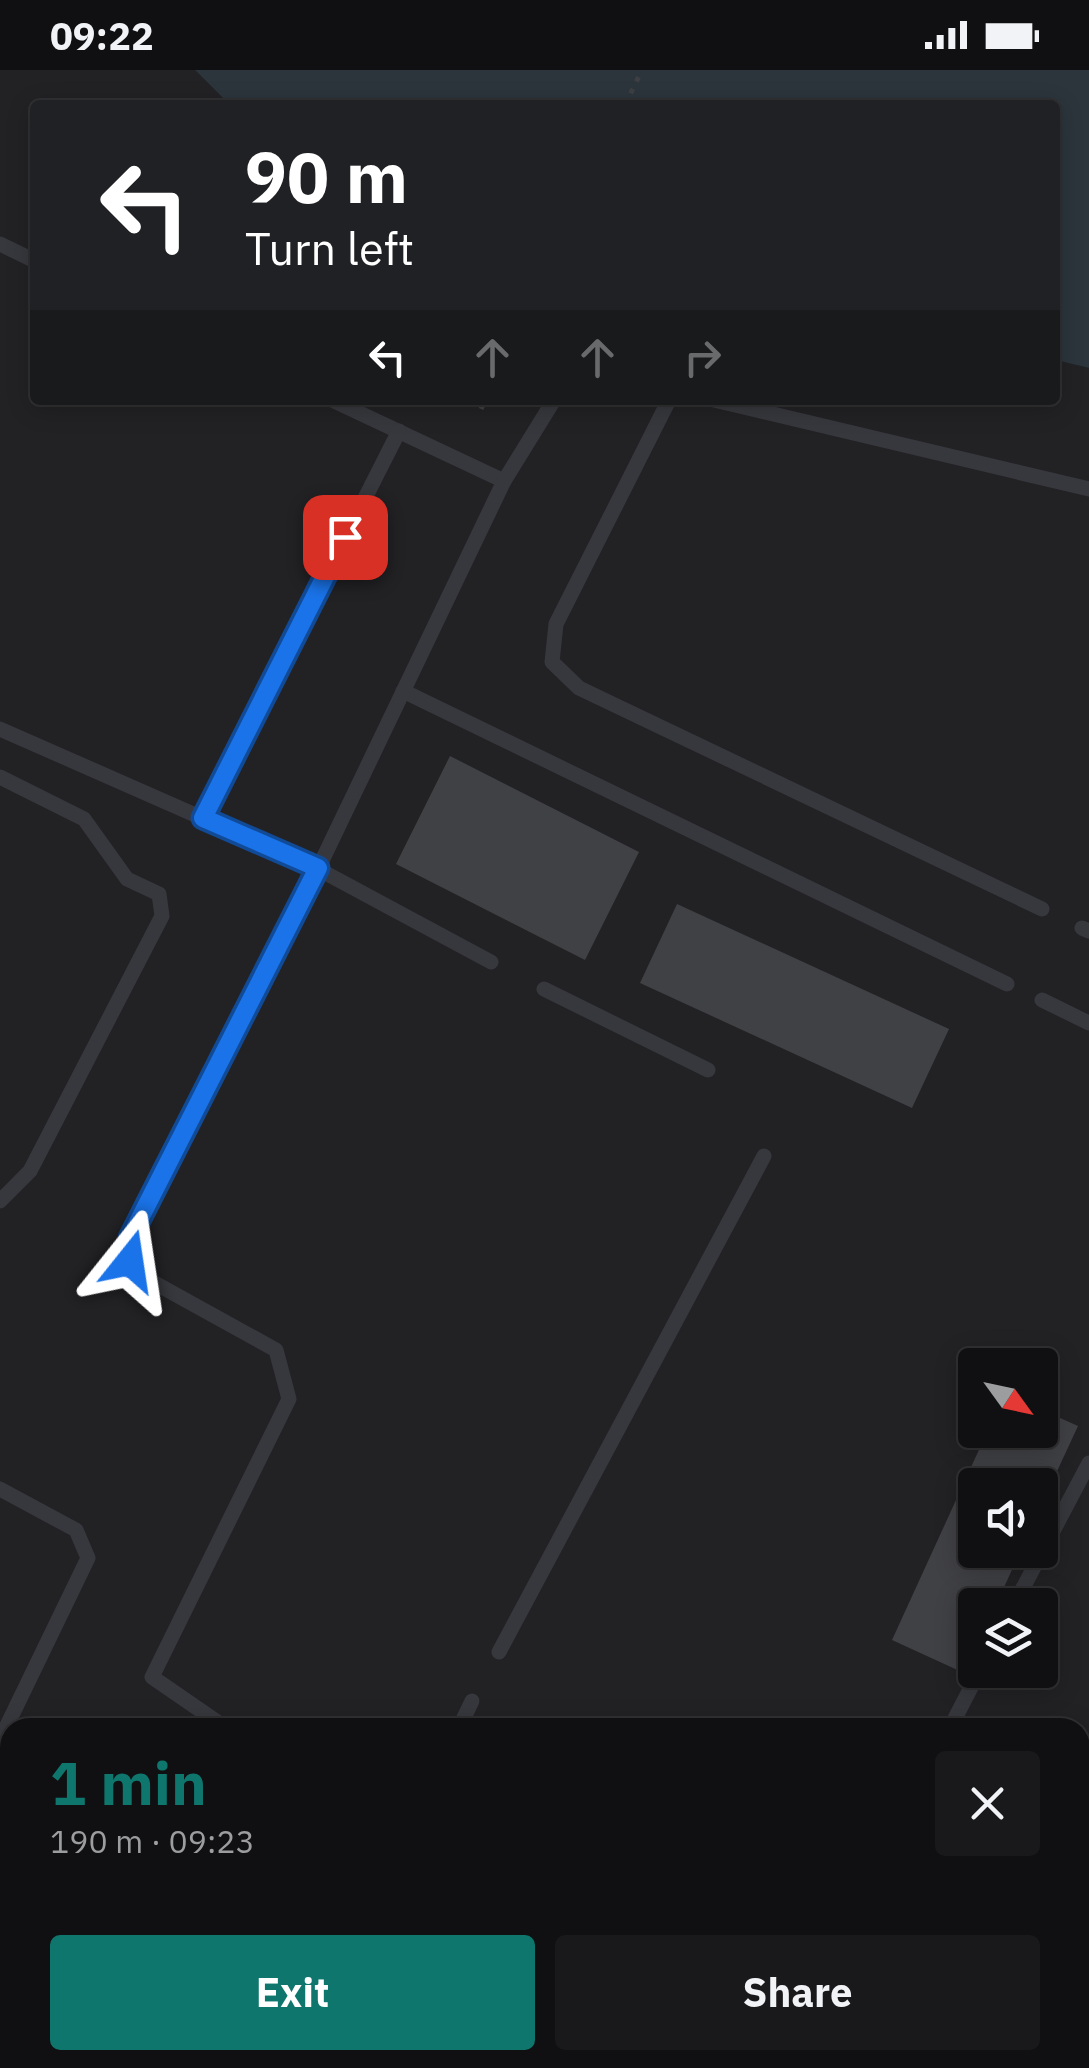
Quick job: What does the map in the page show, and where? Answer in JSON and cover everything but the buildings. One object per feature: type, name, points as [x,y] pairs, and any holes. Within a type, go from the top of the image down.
[{"type":"lane","points":[[0,244],[30,258]]},
{"type":"lane","points":[[343,405],[504,481]]},
{"type":"lane","points":[[212,1718],[152,1676],[289,1399],[276,1350],[142,1276],[130,1261],[130,1238],[318,868],[504,481],[551,405]]},
{"type":"lane","points":[[666,405],[556,624],[552,662],[579,688],[1042,908]]},
{"type":"lane","points":[[735,405],[1089,490]]},
{"type":"lane","points":[[203,818],[398,431]]},
{"type":"lane","points":[[403,692],[1007,984]]},
{"type":"lane","points":[[0,729],[318,868],[490,962]]},
{"type":"lane","points":[[0,777],[84,819],[127,880],[159,894],[162,916],[30,1171],[0,1201]]},
{"type":"lane","points":[[544,989],[708,1070]]},
{"type":"lane","points":[[1042,1000],[1089,1023]]},
{"type":"lane","points":[[499,1652],[764,1156]]},
{"type":"lane","points":[[1023,1588],[1089,1464]]},
{"type":"lane","points":[[0,1489],[76,1530],[88,1558],[11,1718]]},
{"type":"lane","points":[[955,1718],[971,1688]]},
{"type":"lane","points":[[464,1718],[472,1701]]},
{"type":"path","points":[[627,100],[642,70]]},
{"type":"path","points":[[481,409],[483,405]]},
{"type":"shaded area","points":[[0,70],[195,70],[225,100],[30,100],[30,405],[1060,405],[1060,361],[1089,368],[1089,1718],[0,1718]]},
{"type":"shaded area","points":[[195,70],[1089,70],[1089,368],[1060,361],[1060,100],[225,100]]},
{"type":"route","points":[[130,1261],[130,1238],[318,868],[203,818],[345,537]]}]
